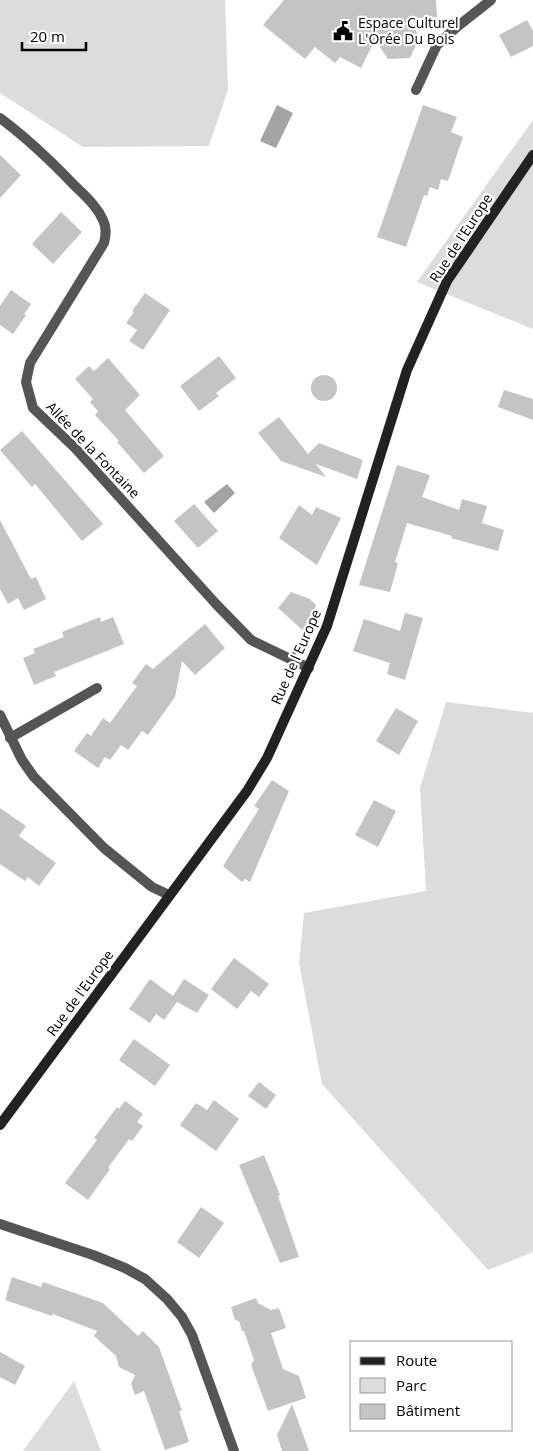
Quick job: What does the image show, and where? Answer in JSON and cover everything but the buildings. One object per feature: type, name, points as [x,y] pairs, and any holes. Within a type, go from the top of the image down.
[{"type":"street","points":[[416,90],[437,45],[491,0]]},
{"type":"street","name":"Allée de la Fontaine","points":[[0,118],[48,158],[97,208],[104,222],[106,232],[104,243],[30,363],[26,382],[32,408],[75,448],[251,640],[309,668]]},
{"type":"street","name":"Rue de l'Europe","points":[[0,1125],[247,791],[267,758],[327,626],[407,370],[447,281],[533,155]]},
{"type":"street","points":[[10,738],[97,688]]},
{"type":"street","points":[[0,716],[22,760],[34,777],[104,848],[152,887],[169,895]]},
{"type":"street","points":[[0,1224],[93,1255],[125,1268],[145,1278],[167,1299],[182,1317],[192,1335],[234,1451]]},
{"type":"green space","points":[[0,0],[225,0],[228,90],[209,146],[83,147],[0,93]]},
{"type":"green space","points":[[533,120],[533,329],[417,282]]},
{"type":"green space","points":[[446,702],[533,713],[533,1252],[488,1270],[322,1084],[299,963],[304,913],[426,891],[420,788]]},
{"type":"green space","points":[[74,1381],[101,1451],[23,1451]]},
{"type":"shaded area","points":[[277,105],[293,113],[276,148],[260,141]]},
{"type":"shaded area","points":[[227,484],[235,493],[214,513],[204,502]]},
{"type":"place","name":"Espace Culturel L'Orée Du Bois","points":[[343,31]]}]
